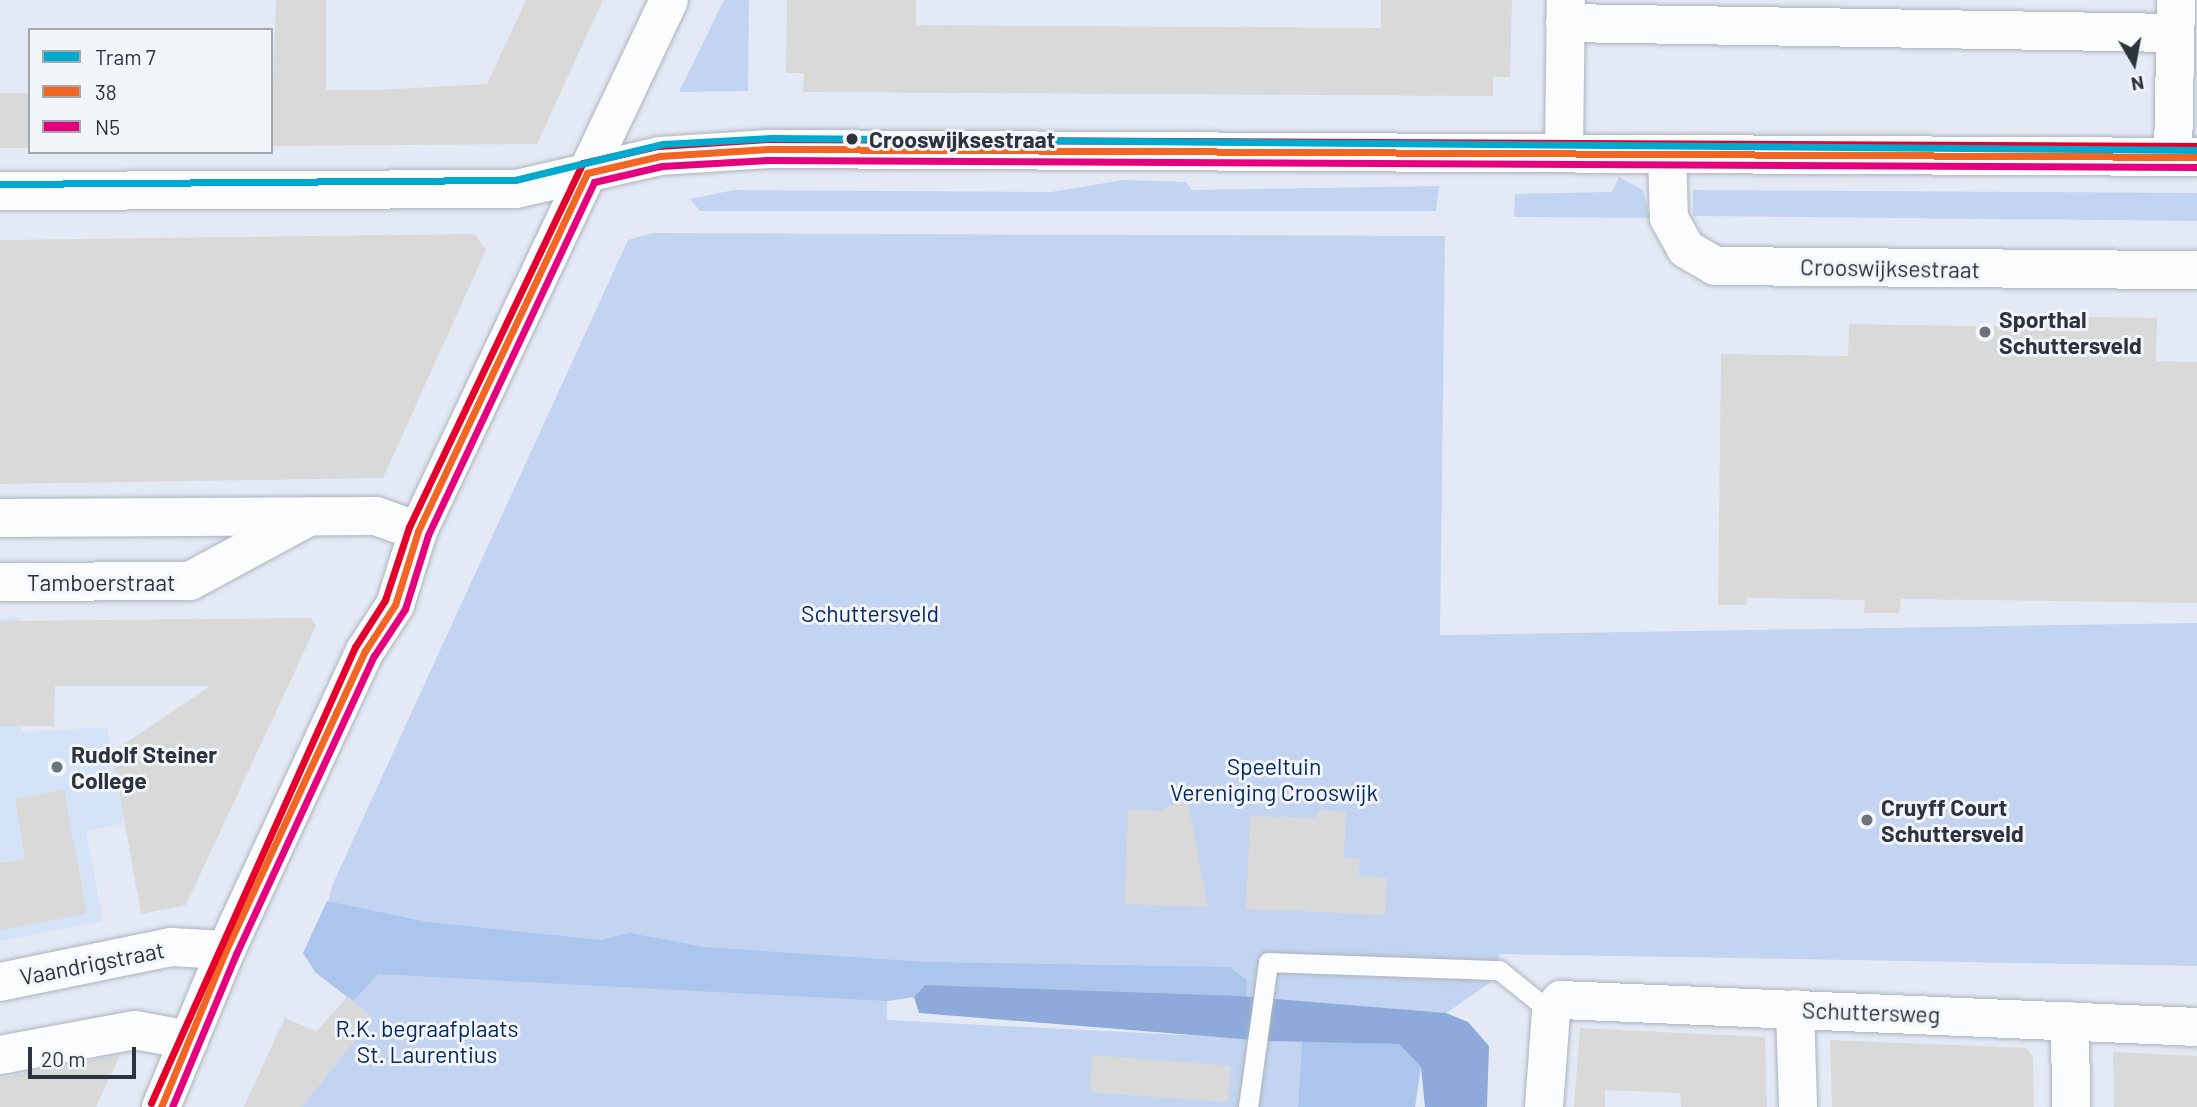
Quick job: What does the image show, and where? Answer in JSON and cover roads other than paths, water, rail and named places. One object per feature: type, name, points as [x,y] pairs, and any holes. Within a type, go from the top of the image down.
[{"type":"street","points":[[161,1107],[226,950],[365,651],[399,596],[418,531],[669,0]]},
{"type":"street","points":[[0,191],[516,189],[660,156],[768,149],[2185,157],[2175,16],[1566,11],[1564,153]]},
{"type":"street","name":"Crooswijksestraat","points":[[1667,155],[1669,218],[1686,249],[1715,266],[2197,270]]},
{"type":"street","name":"Tamboerstraat","points":[[0,582],[190,581],[312,515]]},
{"type":"street","name":"Tamboerstraat","points":[[0,518],[376,516],[418,531]]},
{"type":"street","name":"Vaandrigstraat","points":[[0,982],[171,947],[226,950]]},
{"type":"street","name":"Schuttersweg","points":[[1551,1012],[1561,1000],[2197,1027]]},
{"type":"street","points":[[1795,1009],[1798,1107]]},
{"type":"street","points":[[1544,1107],[1551,1012]]},
{"type":"street","points":[[2070,1021],[2071,1107]]},
{"type":"street","points":[[0,1055],[135,1030],[189,1040]]},
{"type":"lane","points":[[1248,1107],[1261,992],[1268,962],[1499,970],[1551,1012]]},
{"type":"tram line","name":"7","points":[[0,184],[515,180],[663,144],[772,138],[2197,150]]},
{"type":"place","name":"Crooswijksestraat","points":[[852,139]]},
{"type":"place","name":"Sporthal Schuttersveld","points":[[1985,332]]},
{"type":"place","name":"Rudolf Steiner College","points":[[57,767]]},
{"type":"place","name":"Cruyff Court Schuttersveld","points":[[1867,820]]},
{"type":"park label","name":"Schuttersveld","points":[[870,613]]},
{"type":"park label","name":"Speeltuin Vereniging Crooswijk","points":[[1274,779]]},
{"type":"park label","name":"R.K. begraafplaats St. Laurentius","points":[[427,1041]]}]
